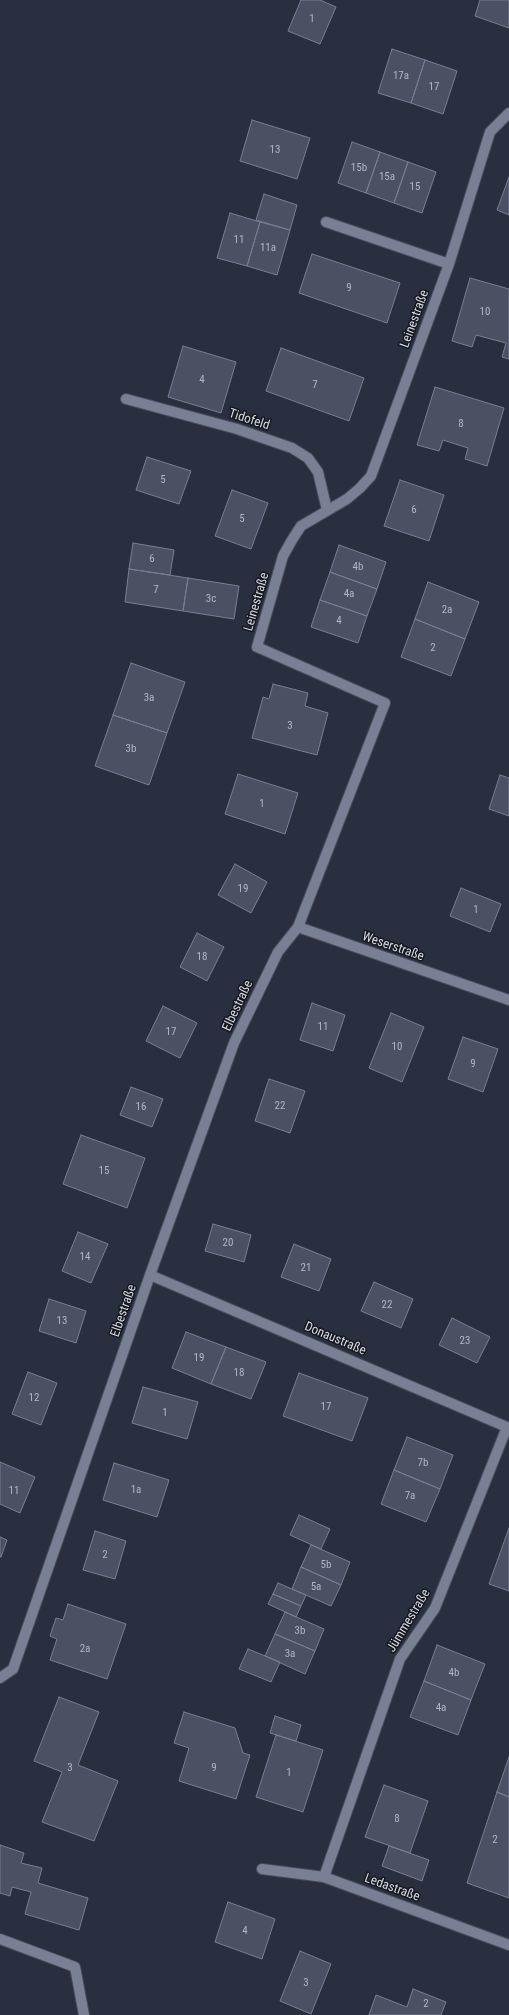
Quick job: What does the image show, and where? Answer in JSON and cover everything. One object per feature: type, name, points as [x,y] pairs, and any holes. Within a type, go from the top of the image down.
[{"type":"street","name":"Leinestraße","points":[[298,927],[385,704],[257,647],[284,556],[301,526],[347,499],[360,488],[370,476],[450,264],[490,132],[509,113]]},
{"type":"street","points":[[326,222],[450,264]]},
{"type":"street","name":"Tidofeld","points":[[126,399],[237,429],[292,448],[308,458],[318,472],[327,510]]},
{"type":"street","name":"Elbestraße","points":[[0,1678],[13,1669],[150,1274],[234,1043],[278,952],[298,927]]},
{"type":"street","name":"Weserstraße","points":[[298,927],[509,1000]]},
{"type":"street","name":"Donaustraße","points":[[150,1274],[508,1428]]},
{"type":"street","name":"Jümmestraße","points":[[324,1877],[400,1659],[435,1608],[508,1428]]},
{"type":"street","name":"Ledastraße","points":[[262,1869],[324,1877],[509,1945]]},
{"type":"street","points":[[0,1939],[75,1967],[84,2015]]},
{"type":"building","points":[[301,0],[320,0],[336,7],[320,44],[288,31]]},
{"type":"building","points":[[480,0],[509,0],[509,28],[475,16]]},
{"type":"building","points":[[392,49],[425,60],[411,103],[378,93]]},
{"type":"building","points":[[425,60],[457,71],[443,114],[411,103]]},
{"type":"building","points":[[252,120],[310,138],[297,179],[240,161]]},
{"type":"building","points":[[352,142],[380,152],[366,193],[338,183]]},
{"type":"building","points":[[380,152],[408,162],[394,203],[366,193]]},
{"type":"building","points":[[408,162],[436,172],[422,213],[394,203]]},
{"type":"building","points":[[509,177],[509,215],[497,210]]},
{"type":"building","points":[[264,194],[297,205],[290,230],[256,220]]},
{"type":"building","points":[[230,213],[260,222],[247,266],[217,258]]},
{"type":"building","points":[[260,222],[290,230],[277,275],[247,266]]},
{"type":"building","points":[[312,254],[400,283],[387,323],[299,293]]},
{"type":"building","points":[[470,278],[509,289],[509,359],[502,357],[506,343],[476,335],[472,347],[452,341]]},
{"type":"building","points":[[183,346],[236,362],[221,413],[168,397]]},
{"type":"building","points":[[281,348],[364,378],[349,421],[266,391]]},
{"type":"building","points":[[435,387],[504,408],[487,466],[465,459],[468,448],[443,440],[439,451],[417,445]]},
{"type":"building","points":[[147,457],[191,471],[179,504],[136,490]]},
{"type":"building","points":[[400,480],[444,495],[429,541],[384,526]]},
{"type":"building","points":[[232,490],[268,503],[251,549],[215,536]]},
{"type":"building","points":[[133,543],[174,550],[170,575],[129,569]]},
{"type":"building","points":[[339,545],[386,562],[377,589],[330,572]]},
{"type":"building","points":[[129,569],[188,578],[183,611],[125,602]]},
{"type":"building","points":[[330,572],[377,589],[367,616],[320,600]]},
{"type":"building","points":[[188,578],[239,586],[234,619],[183,611]]},
{"type":"building","points":[[428,582],[479,602],[465,639],[415,619]]},
{"type":"building","points":[[320,600],[367,616],[358,643],[311,627]]},
{"type":"building","points":[[415,619],[465,639],[451,676],[401,657]]},
{"type":"building","points":[[131,663],[185,682],[167,733],[113,715]]},
{"type":"building","points":[[273,684],[308,693],[305,706],[328,713],[317,755],[252,738],[263,697],[269,699]]},
{"type":"building","points":[[113,715],[167,733],[149,785],[95,766]]},
{"type":"building","points":[[238,774],[298,793],[285,834],[225,814]]},
{"type":"building","points":[[500,775],[509,778],[509,816],[489,809]]},
{"type":"building","points":[[235,864],[267,882],[251,913],[218,895]]},
{"type":"building","points":[[461,888],[501,904],[490,932],[450,916]]},
{"type":"building","points":[[197,933],[224,947],[207,981],[180,967]]},
{"type":"building","points":[[312,1003],[345,1015],[333,1051],[300,1040]]},
{"type":"building","points":[[163,1006],[197,1023],[180,1058],[146,1041]]},
{"type":"building","points":[[391,1013],[424,1027],[402,1082],[369,1068]]},
{"type":"building","points":[[463,1037],[498,1049],[483,1092],[448,1079]]},
{"type":"building","points":[[269,1079],[305,1091],[290,1133],[255,1121]]},
{"type":"building","points":[[131,1087],[163,1099],[152,1127],[120,1115]]},
{"type":"building","points":[[81,1135],[145,1158],[127,1208],[63,1184]]},
{"type":"building","points":[[213,1224],[251,1235],[244,1262],[205,1251]]},
{"type":"building","points":[[78,1232],[108,1244],[91,1283],[62,1271]]},
{"type":"building","points":[[294,1244],[331,1259],[319,1291],[281,1277]]},
{"type":"building","points":[[374,1282],[413,1299],[401,1328],[361,1311]]},
{"type":"building","points":[[49,1299],[86,1311],[76,1343],[39,1331]]},
{"type":"building","points":[[452,1318],[490,1337],[477,1363],[439,1345]]},
{"type":"building","points":[[186,1332],[226,1347],[211,1384],[172,1368]]},
{"type":"building","points":[[226,1347],[266,1362],[251,1399],[211,1384]]},
{"type":"building","points":[[28,1372],[57,1383],[41,1425],[12,1414]]},
{"type":"building","points":[[299,1373],[368,1398],[352,1441],[283,1416]]},
{"type":"building","points":[[143,1387],[198,1402],[187,1439],[132,1423]]},
{"type":"building","points":[[407,1437],[453,1455],[440,1489],[394,1470]]},
{"type":"building","points":[[0,1462],[35,1477],[20,1513],[0,1504]]},
{"type":"building","points":[[114,1463],[169,1480],[157,1517],[103,1500]]},
{"type":"building","points":[[394,1470],[440,1489],[426,1522],[381,1504]]},
{"type":"building","points":[[299,1515],[330,1529],[321,1549],[290,1535]]},
{"type":"building","points":[[509,1528],[509,1591],[489,1584]]},
{"type":"building","points":[[95,1531],[126,1541],[115,1579],[83,1570]]},
{"type":"building","points":[[0,1537],[7,1540],[1,1557],[0,1557]]},
{"type":"building","points":[[311,1545],[350,1562],[341,1585],[301,1567]]},
{"type":"building","points":[[301,1567],[341,1585],[331,1606],[292,1589]]},
{"type":"building","points":[[278,1583],[306,1595],[301,1606],[273,1594]]},
{"type":"building","points":[[273,1594],[301,1606],[296,1617],[268,1604]]},
{"type":"building","points":[[68,1604],[126,1624],[107,1679],[50,1660],[57,1639],[50,1636],[56,1618],[63,1620]]},
{"type":"building","points":[[285,1612],[324,1629],[315,1651],[275,1634]]},
{"type":"building","points":[[275,1634],[315,1651],[305,1674],[265,1656]]},
{"type":"building","points":[[437,1645],[485,1664],[471,1700],[424,1681]]},
{"type":"building","points":[[248,1649],[280,1662],[271,1682],[239,1669]]},
{"type":"building","points":[[424,1681],[471,1700],[458,1735],[410,1717]]},
{"type":"building","points":[[59,1697],[99,1712],[78,1765],[118,1781],[94,1841],[42,1822],[62,1772],[34,1761]]},
{"type":"building","points":[[184,1712],[235,1728],[243,1753],[250,1755],[236,1799],[179,1781],[189,1748],[174,1743]]},
{"type":"building","points":[[275,1716],[301,1725],[296,1741],[270,1733]]},
{"type":"building","points":[[276,1735],[323,1750],[303,1812],[256,1797]]},
{"type":"building","points":[[509,1757],[509,1797],[497,1792]]},
{"type":"building","points":[[384,1785],[428,1801],[410,1853],[365,1837]]},
{"type":"building","points":[[497,1792],[509,1797],[509,1898],[467,1883]]},
{"type":"building","points":[[0,1845],[24,1853],[21,1863],[42,1868],[38,1883],[88,1898],[79,1930],[25,1914],[31,1892],[12,1887],[10,1896],[0,1893]]},
{"type":"building","points":[[389,1846],[429,1860],[422,1881],[382,1866]]},
{"type":"building","points":[[228,1902],[275,1919],[262,1959],[215,1942]]},
{"type":"building","points":[[300,1951],[331,1964],[311,2014],[280,2001]]},
{"type":"building","points":[[413,1989],[446,2002],[441,2015],[369,2015],[376,1995],[407,2007]]}]
